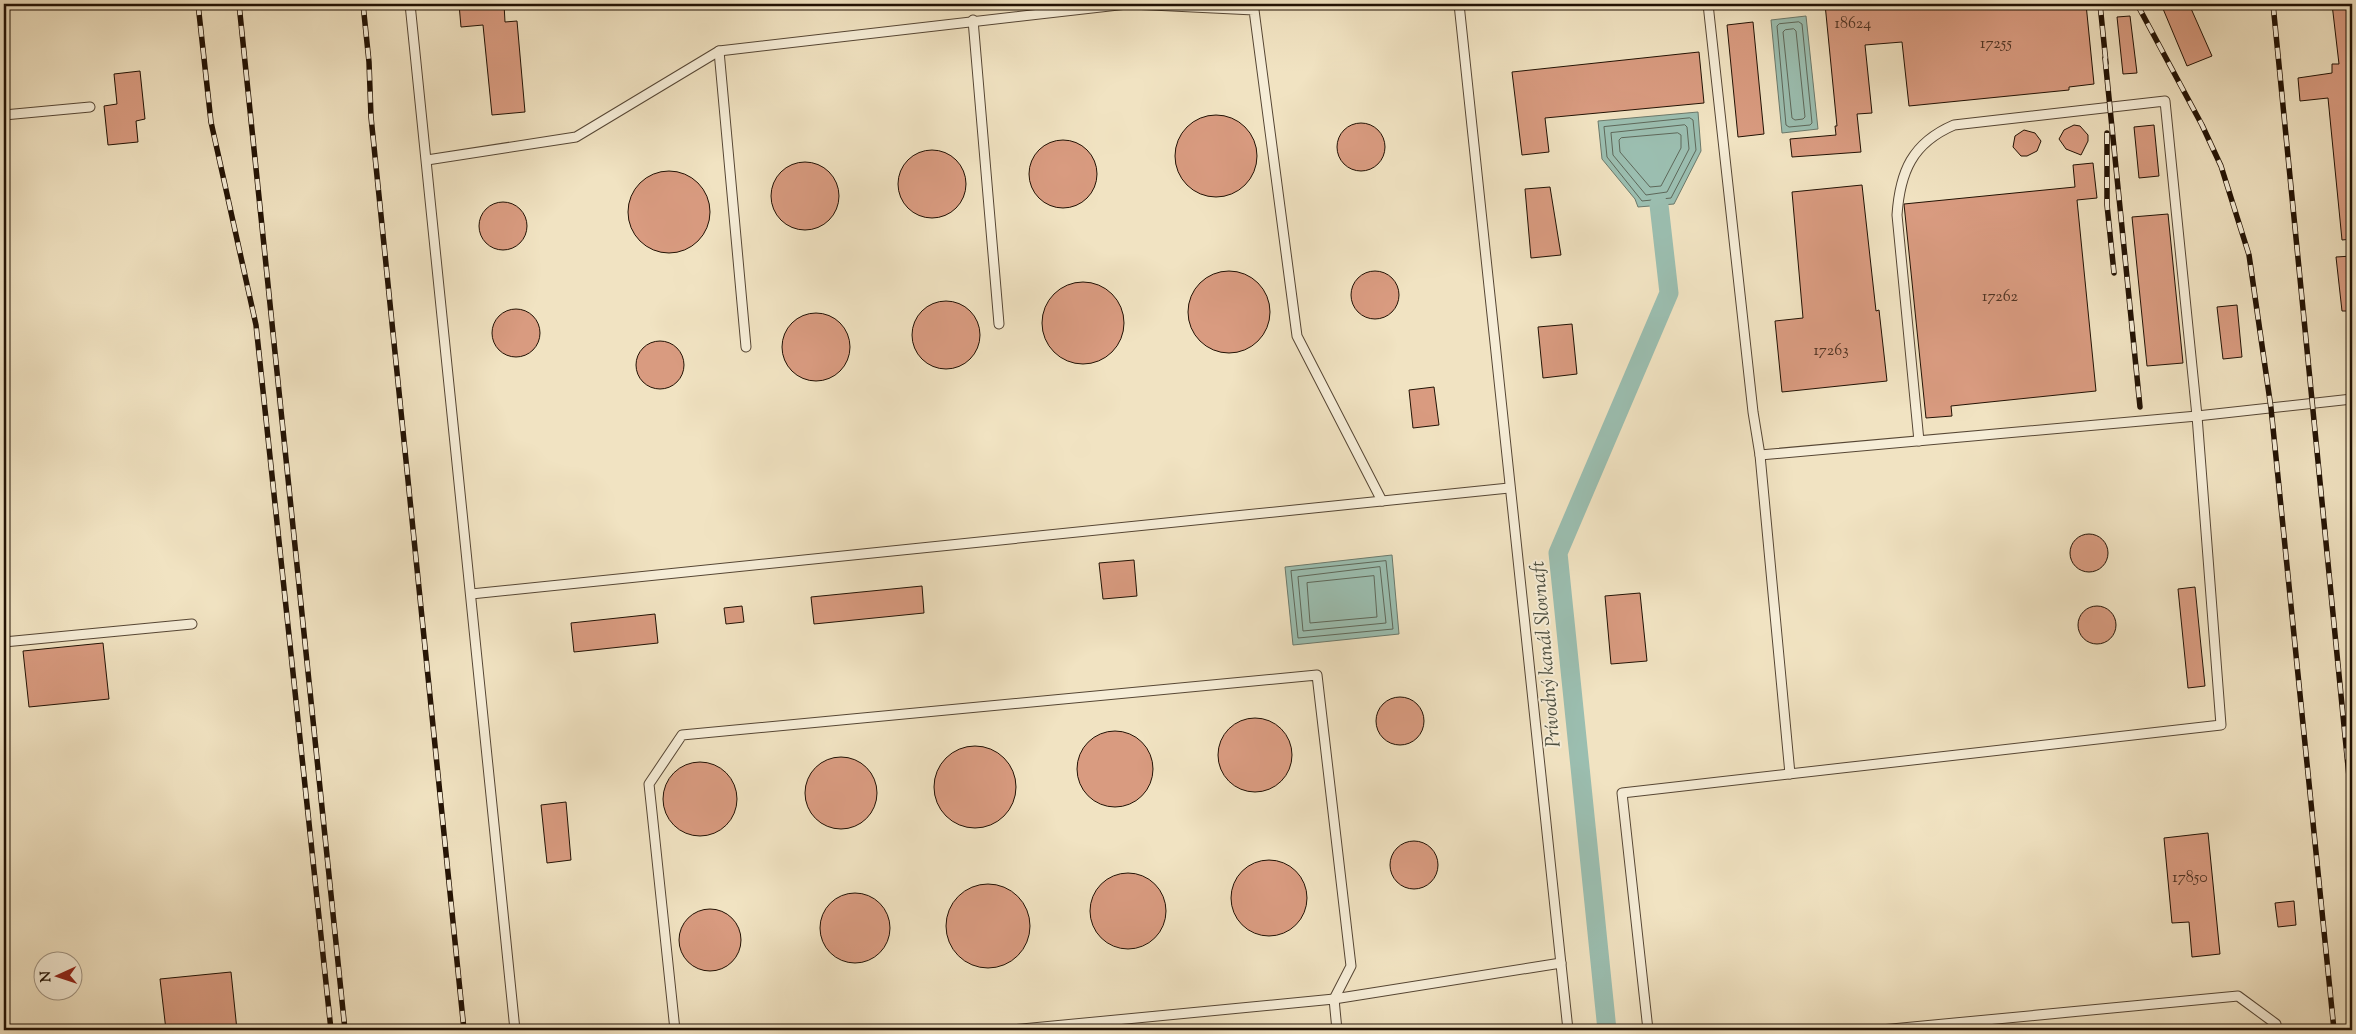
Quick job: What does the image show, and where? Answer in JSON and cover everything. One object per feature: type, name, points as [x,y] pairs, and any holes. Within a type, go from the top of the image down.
[{"type":"lane","points":[[410,4],[515,1030]]},
{"type":"lane","points":[[427,160],[576,137],[719,51],[972,20],[1127,4]]},
{"type":"lane","points":[[1131,4],[1254,10],[1297,336],[1382,501]]},
{"type":"lane","points":[[1460,4],[1509,488],[1568,1030]]},
{"type":"lane","points":[[1708,4],[1752,402],[1760,455],[1790,774]]},
{"type":"lane","points":[[972,20],[999,324]]},
{"type":"lane","points":[[719,51],[746,346]]},
{"type":"lane","points":[[1648,1030],[1622,793],[2221,725],[2197,416],[2165,101],[1954,125],[1938,132],[1911,157],[1899,197],[1898,215],[1919,441]]},
{"type":"lane","points":[[4,115],[90,107]]},
{"type":"lane","points":[[1760,455],[2197,416],[2352,399]]},
{"type":"lane","points":[[471,594],[1509,488]]},
{"type":"lane","points":[[4,642],[192,624]]},
{"type":"lane","points":[[675,1030],[649,784],[682,735],[1316,675],[1351,966],[1334,999],[1337,1030]]},
{"type":"lane","points":[[1012,1030],[1102,1026],[1334,999],[1561,963]]},
{"type":"lane","points":[[1881,1030],[2238,996],[2276,1024],[2276,1030]]},
{"type":"water","points":[[1806,16],[1818,129],[1782,133],[1771,20]]},
{"type":"water","points":[[1698,112],[1701,151],[1674,204],[1638,207],[1635,199],[1602,159],[1598,121]]},
{"type":"water","points":[[1392,555],[1399,634],[1293,645],[1285,567]]},
{"type":"building","points":[[459,4],[504,4],[505,22],[517,21],[525,112],[492,115],[483,25],[461,27]]},
{"type":"building","points":[[1825,4],[2086,4],[2094,84],[2069,87],[2069,90],[1909,106],[1902,42],[1865,45],[1872,113],[1857,114],[1861,152],[1792,157],[1790,139],[1836,135],[1835,126],[1837,126]]},
{"type":"building","points":[[2161,4],[2189,4],[2212,56],[2187,66]]},
{"type":"building","points":[[2332,4],[2352,4],[2352,239],[2342,240],[2328,98],[2300,101],[2298,78],[2332,73],[2332,64],[2339,64]]},
{"type":"building","points":[[2130,16],[2137,73],[2123,74],[2117,17]]},
{"type":"building","points":[[1753,22],[1764,134],[1738,137],[1727,25]]},
{"type":"building","points":[[1699,52],[1704,103],[1545,118],[1549,152],[1522,155],[1512,72]]},
{"type":"building","points":[[140,71],[145,119],[136,121],[138,142],[108,145],[104,106],[117,104],[114,74]]},
{"type":"building","points":[[1216,115],[1232,118],[1245,127],[1254,140],[1257,156],[1254,172],[1245,185],[1232,194],[1216,197],[1200,194],[1187,185],[1178,172],[1175,156],[1178,140],[1187,127],[1200,118]]},
{"type":"building","points":[[1356,123],[1366,123],[1378,130],[1385,142],[1385,152],[1378,164],[1366,171],[1356,171],[1348,167],[1341,160],[1337,152],[1337,142],[1341,134],[1348,127]]},
{"type":"building","points":[[2074,125],[2080,126],[2088,135],[2088,141],[2081,155],[2066,149],[2059,139],[2064,130]]},
{"type":"building","points":[[2154,125],[2159,176],[2139,178],[2134,127]]},
{"type":"building","points":[[2024,130],[2035,133],[2041,141],[2037,151],[2027,156],[2021,156],[2013,147],[2015,136]]},
{"type":"building","points":[[1063,140],[1076,143],[1087,150],[1094,161],[1097,174],[1094,187],[1087,198],[1076,205],[1063,208],[1050,205],[1039,198],[1032,187],[1029,174],[1032,161],[1039,150],[1050,143]]},
{"type":"building","points":[[932,150],[945,153],[956,160],[963,171],[966,184],[963,197],[956,208],[945,215],[932,218],[919,215],[908,208],[901,197],[898,184],[901,171],[908,160],[919,153]]},
{"type":"building","points":[[805,162],[818,165],[829,172],[836,183],[839,196],[836,209],[829,220],[818,227],[805,230],[792,227],[781,220],[774,209],[771,196],[774,183],[781,172],[792,165]]},
{"type":"building","points":[[2093,163],[2097,198],[2077,200],[2096,391],[1951,406],[1952,416],[1926,418],[1904,204],[2075,187],[2073,165]]},
{"type":"building","points":[[669,171],[685,174],[698,183],[707,196],[710,212],[707,228],[698,241],[685,250],[669,253],[653,250],[640,241],[631,228],[628,212],[631,196],[640,183],[653,174]]},
{"type":"building","points":[[1862,185],[1876,311],[1879,310],[1887,381],[1782,392],[1775,321],[1803,318],[1792,192]]},
{"type":"building","points":[[1550,187],[1561,255],[1531,258],[1525,189]]},
{"type":"building","points":[[498,202],[508,202],[520,209],[527,221],[527,231],[520,243],[508,250],[498,250],[490,246],[483,239],[479,231],[479,221],[483,213],[490,206]]},
{"type":"building","points":[[2168,214],[2183,363],[2147,366],[2132,217]]},
{"type":"building","points":[[2352,256],[2352,311],[2342,311],[2336,257]]},
{"type":"building","points":[[1229,271],[1245,274],[1258,283],[1267,296],[1270,312],[1267,328],[1258,341],[1245,350],[1229,353],[1213,350],[1200,341],[1191,328],[1188,312],[1191,296],[1200,283],[1213,274]]},
{"type":"building","points":[[1370,271],[1380,271],[1392,278],[1399,290],[1399,300],[1392,312],[1380,319],[1370,319],[1362,315],[1355,308],[1351,300],[1351,290],[1355,282],[1362,275]]},
{"type":"building","points":[[1083,282],[1099,285],[1112,294],[1121,307],[1124,323],[1121,339],[1112,352],[1099,361],[1083,364],[1067,361],[1054,352],[1045,339],[1042,323],[1045,307],[1054,294],[1067,285]]},
{"type":"building","points":[[946,301],[959,304],[970,311],[977,322],[980,335],[977,348],[970,359],[959,366],[946,369],[933,366],[922,359],[915,348],[912,335],[915,322],[922,311],[933,304]]},
{"type":"building","points":[[2237,305],[2242,357],[2223,359],[2217,307]]},
{"type":"building","points":[[511,309],[521,309],[533,316],[540,328],[540,338],[533,350],[521,357],[511,357],[503,353],[496,346],[492,338],[492,328],[496,320],[503,313]]},
{"type":"building","points":[[816,313],[829,316],[840,323],[847,334],[850,347],[847,360],[840,371],[829,378],[816,381],[803,378],[792,371],[785,360],[782,347],[785,334],[792,323],[803,316]]},
{"type":"building","points":[[1572,324],[1577,374],[1543,378],[1538,327]]},
{"type":"building","points":[[655,341],[665,341],[677,348],[684,360],[684,370],[677,382],[665,389],[655,389],[647,385],[640,378],[636,370],[636,360],[640,352],[647,345]]},
{"type":"building","points":[[1434,387],[1439,425],[1413,428],[1409,390]]},
{"type":"building","points":[[2089,534],[2103,539],[2108,553],[2103,567],[2089,572],[2075,567],[2070,553],[2075,539]]},
{"type":"building","points":[[1134,560],[1137,596],[1103,599],[1099,563]]},
{"type":"building","points":[[922,586],[924,613],[814,624],[811,597]]},
{"type":"building","points":[[2195,587],[2205,686],[2188,688],[2178,589]]},
{"type":"building","points":[[1640,593],[1647,661],[1611,664],[1605,596]]},
{"type":"building","points":[[742,606],[744,622],[726,624],[724,608]]},
{"type":"building","points":[[2097,606],[2111,611],[2116,625],[2111,639],[2097,644],[2083,639],[2078,625],[2083,611]]},
{"type":"building","points":[[655,614],[658,643],[574,652],[571,623]]},
{"type":"building","points":[[103,643],[109,699],[29,707],[23,651]]},
{"type":"building","points":[[1395,697],[1405,697],[1414,701],[1420,707],[1423,712],[1423,730],[1414,741],[1405,745],[1395,745],[1386,741],[1380,735],[1376,726],[1376,716],[1380,707],[1386,701]]},
{"type":"building","points":[[1248,718],[1262,718],[1276,724],[1286,734],[1292,748],[1290,769],[1276,786],[1262,792],[1248,792],[1234,786],[1224,776],[1218,762],[1218,748],[1224,734],[1234,724]]},
{"type":"building","points":[[1115,731],[1129,734],[1142,742],[1150,755],[1153,769],[1150,783],[1142,796],[1129,804],[1115,807],[1101,804],[1088,796],[1080,783],[1077,769],[1080,755],[1088,742],[1101,734]]},
{"type":"building","points":[[975,746],[991,749],[1004,758],[1013,771],[1016,787],[1013,803],[1004,816],[991,825],[975,828],[959,825],[946,816],[937,803],[934,787],[937,771],[946,758],[959,749]]},
{"type":"building","points":[[848,757],[867,767],[875,779],[877,793],[875,807],[867,819],[855,827],[834,829],[815,819],[807,807],[805,786],[815,767],[827,759]]},
{"type":"building","points":[[700,762],[714,765],[726,773],[734,785],[737,799],[734,813],[726,825],[714,833],[700,836],[686,833],[674,825],[666,813],[663,799],[666,785],[674,773],[686,765]]},
{"type":"building","points":[[566,802],[571,860],[547,863],[541,805]]},
{"type":"building","points":[[2208,833],[2220,954],[2192,957],[2189,922],[2172,923],[2164,838]]},
{"type":"building","points":[[1409,841],[1419,841],[1428,845],[1434,851],[1437,856],[1437,874],[1428,885],[1419,889],[1409,889],[1400,885],[1394,879],[1390,870],[1390,860],[1394,851],[1400,845]]},
{"type":"building","points":[[1269,860],[1284,863],[1296,871],[1304,883],[1307,898],[1304,913],[1296,925],[1284,933],[1269,936],[1254,933],[1242,925],[1234,913],[1231,898],[1234,883],[1242,871],[1254,863]]},
{"type":"building","points":[[1128,873],[1142,876],[1155,884],[1163,897],[1166,911],[1163,925],[1155,938],[1142,946],[1128,949],[1114,946],[1101,938],[1093,925],[1090,911],[1093,897],[1101,884],[1114,876]]},
{"type":"building","points":[[988,884],[1011,891],[1023,903],[1030,926],[1023,949],[1011,961],[988,968],[965,961],[953,949],[946,926],[953,903],[965,891]]},
{"type":"building","points":[[855,893],[868,896],[880,903],[887,915],[890,928],[887,941],[880,953],[868,960],[855,963],[842,960],[830,953],[823,941],[820,928],[823,915],[830,903],[842,896]]},
{"type":"building","points":[[2294,901],[2296,925],[2278,927],[2275,903]]},
{"type":"building","points":[[704,909],[716,909],[732,918],[739,928],[741,940],[739,952],[732,962],[716,971],[704,971],[693,966],[684,957],[679,946],[679,934],[684,923],[693,914]]},
{"type":"building","points":[[231,972],[237,1030],[166,1030],[160,979]]},
{"type":"waterway","name":"Prívodný kanál Slovnaft","points":[[1607,1030],[1558,553],[1669,293],[1659,205]]},
{"type":"railway","points":[[198,4],[211,122],[256,325],[331,1030]]},
{"type":"railway","points":[[239,4],[345,1030]]},
{"type":"railway","points":[[363,4],[369,62],[371,117],[464,1030]]},
{"type":"railway","points":[[2100,4],[2106,63]]},
{"type":"railway","points":[[2137,4],[2202,125],[2221,166],[2249,255],[2271,408],[2334,1030]]},
{"type":"railway","points":[[2273,4],[2352,807]]},
{"type":"railway","points":[[2105,58],[2140,407]]},
{"type":"railway","points":[[2107,133],[2107,205],[2114,273]]}]
